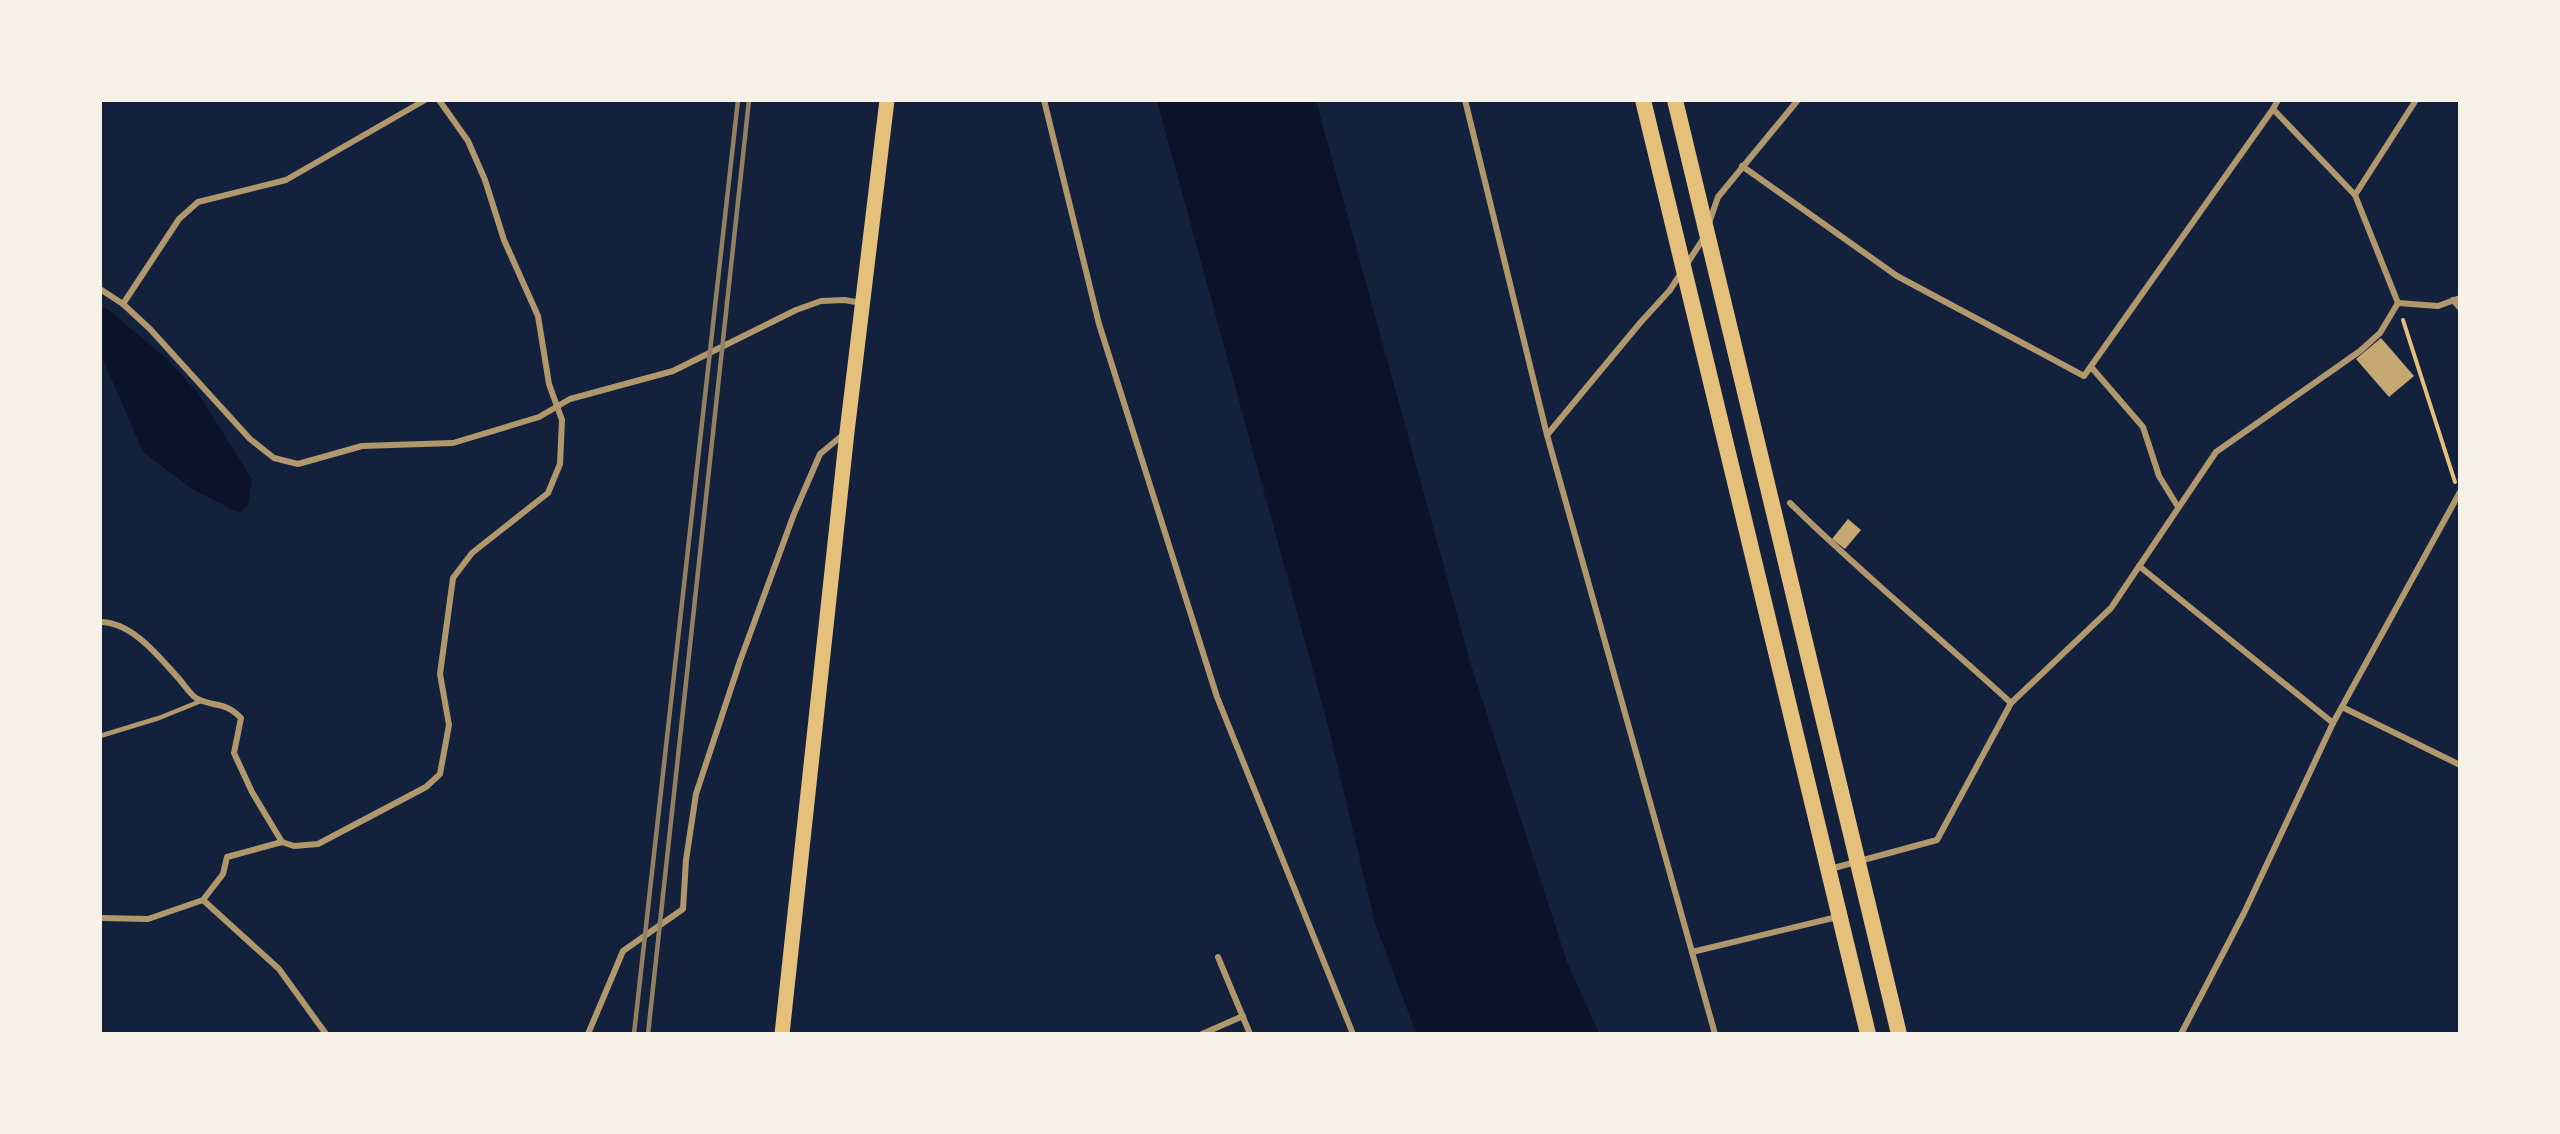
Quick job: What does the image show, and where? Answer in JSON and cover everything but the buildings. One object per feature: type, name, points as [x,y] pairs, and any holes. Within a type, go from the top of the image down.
[{"type":"highway","points":[[1643,100],[1868,1034]]},
{"type":"highway","points":[[1675,100],[1899,1034]]},
{"type":"main road","points":[[782,1034],[847,432],[887,100]]},
{"type":"street","points":[[123,304],[179,219],[198,202],[286,180],[425,100]]},
{"type":"street","points":[[100,918],[148,919],[203,900],[223,874],[227,857],[282,842],[294,846],[318,844],[426,788],[440,774],[449,725],[440,674],[453,578],[472,553],[548,494],[560,464],[562,420],[549,384],[538,316],[504,240],[485,180],[468,141],[439,100]]},
{"type":"street","points":[[1044,100],[1099,324],[1217,697],[1353,1034]]},
{"type":"street","points":[[1465,100],[1548,435],[1715,1034]]},
{"type":"street","points":[[1548,435],[1685,270],[1706,234],[1718,197],[1798,100]]},
{"type":"street","points":[[1742,166],[1897,276],[2084,376],[2092,368],[2278,100]]},
{"type":"street","points":[[2355,195],[2416,100]]},
{"type":"street","points":[[2273,109],[2355,195],[2398,303]]},
{"type":"street","points":[[100,289],[123,304],[157,337],[250,439],[274,458],[298,464],[362,446],[453,442],[539,417],[570,399],[674,371],[796,310],[821,301],[844,300],[862,303]]},
{"type":"street","points":[[2398,303],[2438,306],[2456,299],[2460,308]]},
{"type":"street","points":[[1828,870],[1937,840],[2011,703],[2111,608],[2216,452],[2360,351],[2380,333],[2398,303]]},
{"type":"street","points":[[2092,368],[2143,427],[2159,476],[2178,507]]},
{"type":"street","points":[[588,1034],[623,951],[683,909],[686,860],[696,794],[740,661],[794,514],[820,454],[847,432]]},
{"type":"street","points":[[2181,1034],[2244,913],[2332,723],[2366,657],[2459,492]]},
{"type":"street","points":[[1790,503],[1862,573],[2011,703]]},
{"type":"street","points":[[2139,566],[2332,723]]},
{"type":"street","points":[[100,622],[110,622],[129,631],[162,660],[195,697],[231,708],[241,718],[234,753],[252,792],[282,842]]},
{"type":"street","points":[[2342,707],[2460,765]]},
{"type":"street","points":[[203,900],[279,969],[326,1034]]},
{"type":"street","points":[[1692,952],[1841,916]]},
{"type":"street","points":[[1218,957],[1250,1034]]},
{"type":"street","points":[[1202,1034],[1243,1016]]},
{"type":"lane","points":[[100,736],[159,718],[203,700]]},
{"type":"path","points":[[2398,303],[2459,492]]},
{"type":"water","points":[[1157,101],[1316,101],[1471,665],[1567,962],[1599,1033],[1416,1033],[1375,923],[1327,722]]},
{"type":"water","points":[[105,307],[165,357],[198,393],[252,479],[248,505],[239,513],[192,489],[143,452],[101,355],[101,311]]},
{"type":"railway","points":[[634,1034],[738,100]]},
{"type":"railway","points":[[648,1034],[749,100]]}]
